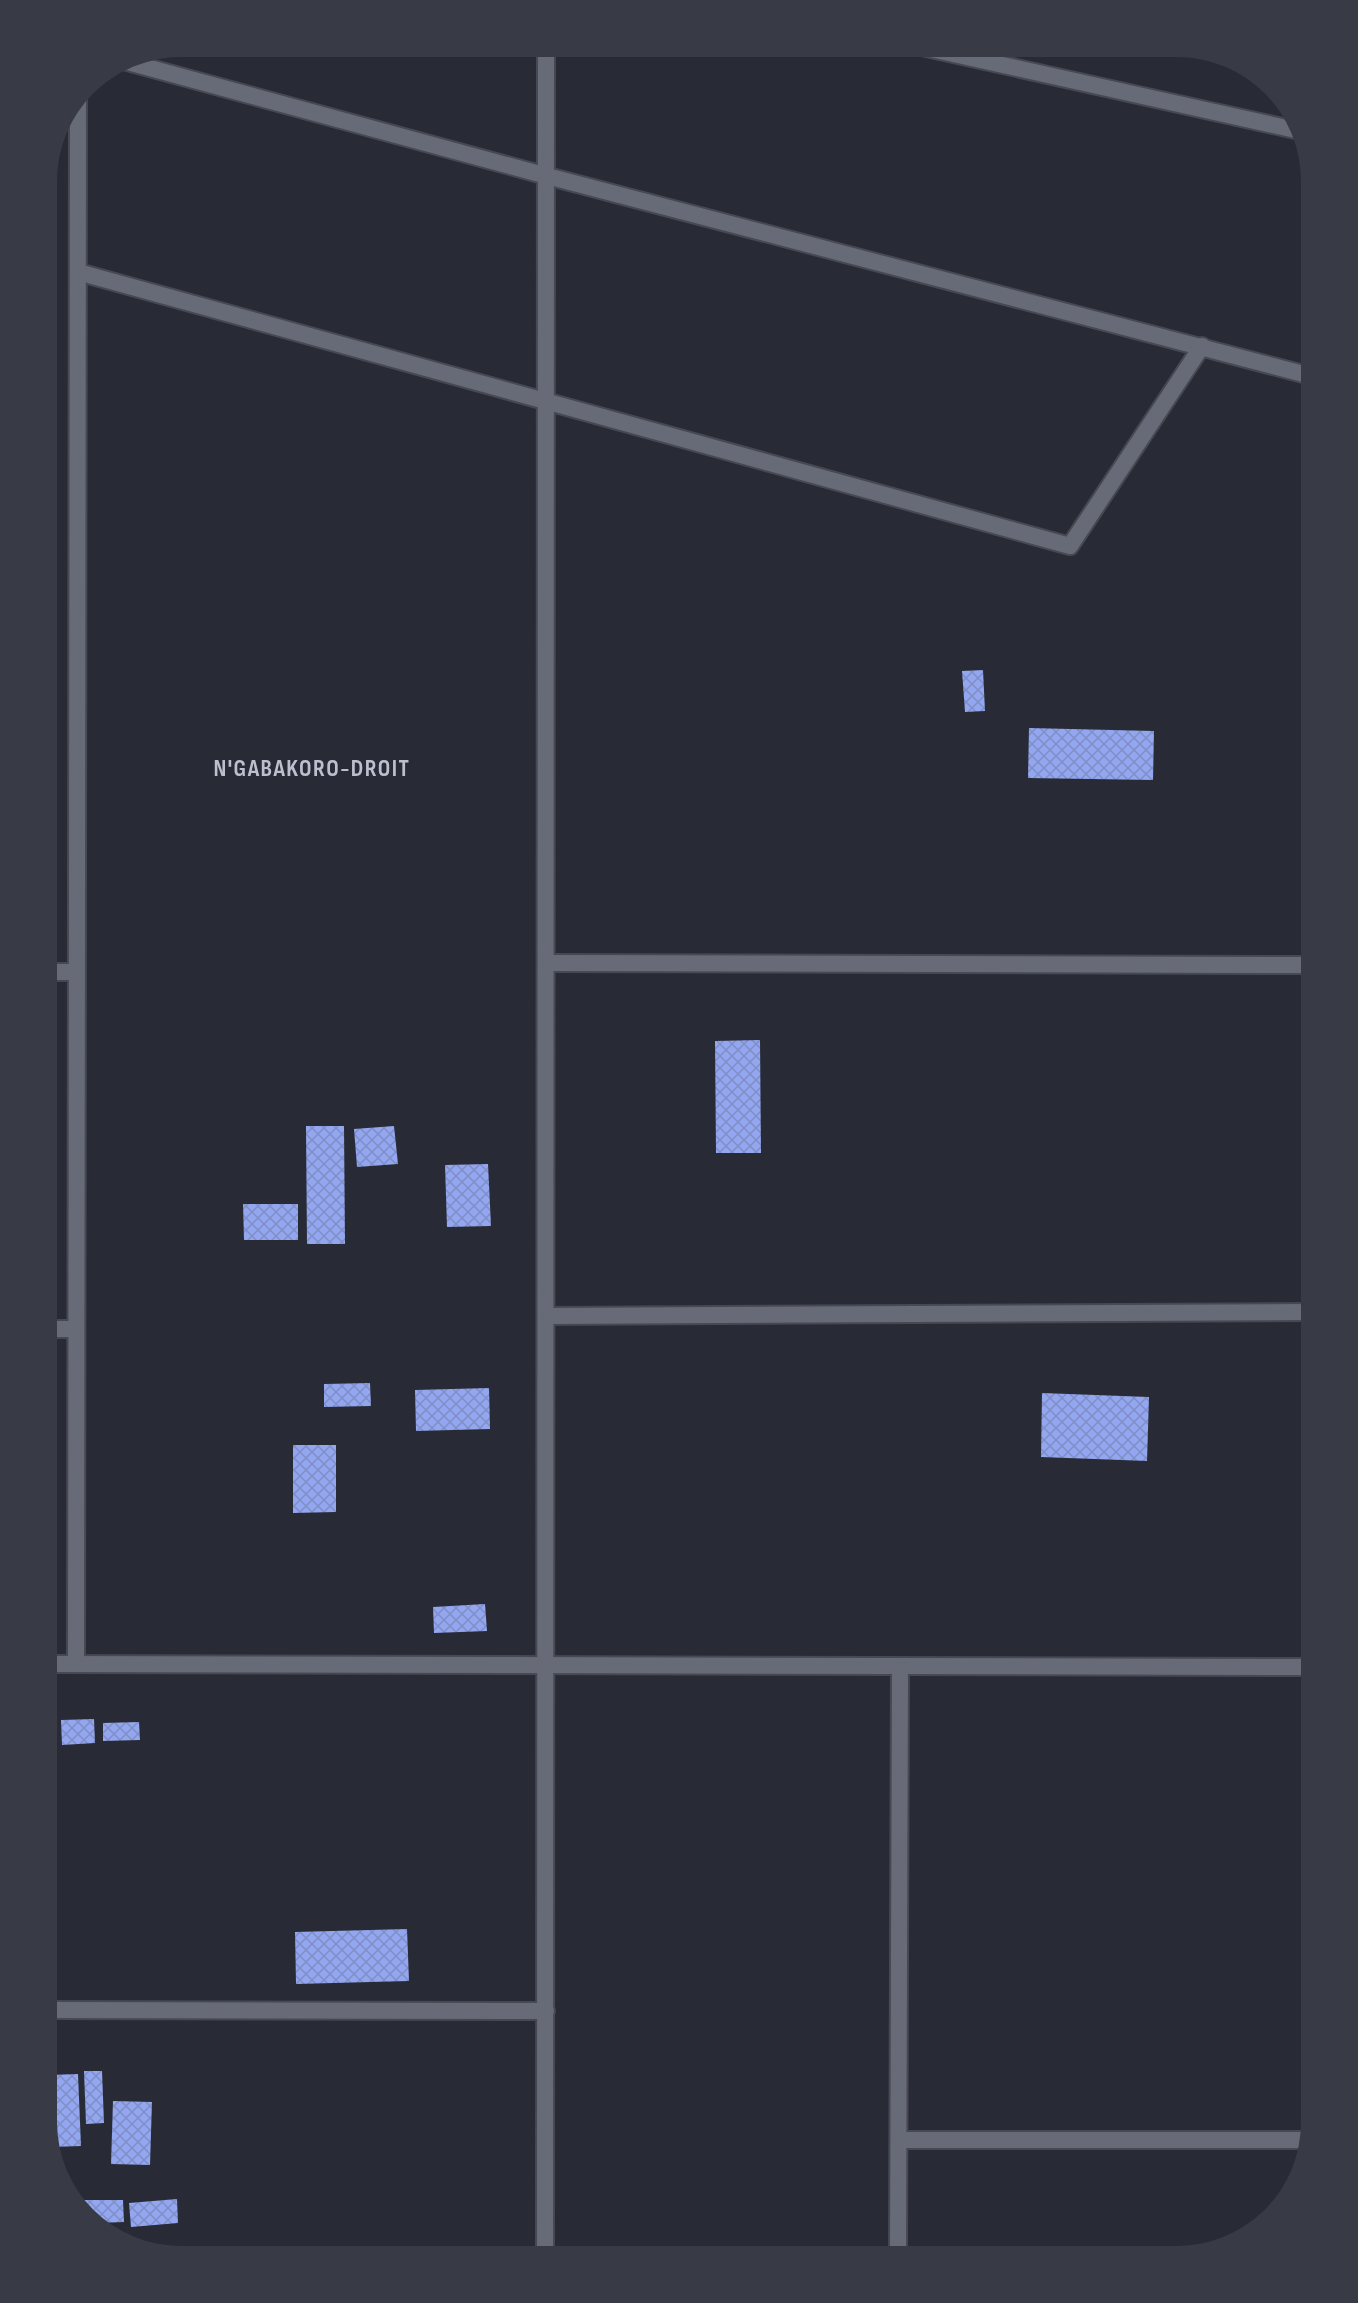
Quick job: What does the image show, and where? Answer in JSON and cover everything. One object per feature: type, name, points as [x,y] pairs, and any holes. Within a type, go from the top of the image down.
[{"type":"street","points":[[545,2246],[546,57]]},
{"type":"street","points":[[967,57],[1289,129]]},
{"type":"street","points":[[139,65],[546,176],[1301,373]]},
{"type":"street","points":[[76,1664],[78,112]]},
{"type":"street","points":[[78,272],[1070,546],[1202,346]]},
{"type":"street","points":[[546,963],[1301,965]]},
{"type":"street","points":[[57,972],[76,972]]},
{"type":"street","points":[[546,1316],[1301,1312]]},
{"type":"street","points":[[57,1329],[76,1329]]},
{"type":"street","points":[[57,1664],[1301,1667]]},
{"type":"street","points":[[898,2246],[900,1666]]},
{"type":"street","points":[[57,2010],[546,2011]]},
{"type":"street","points":[[899,2140],[1300,2140]]},
{"type":"building","points":[[983,670],[985,711],[965,712],[962,671]]},
{"type":"building","points":[[1029,728],[1154,731],[1153,780],[1028,778]]},
{"type":"building","points":[[760,1040],[761,1153],[716,1153],[715,1041]]},
{"type":"building","points":[[306,1126],[344,1126],[345,1244],[307,1244]]},
{"type":"building","points":[[394,1126],[398,1164],[357,1167],[354,1129]]},
{"type":"building","points":[[488,1164],[491,1226],[447,1227],[445,1165]]},
{"type":"building","points":[[243,1204],[298,1204],[298,1240],[244,1240]]},
{"type":"building","points":[[370,1383],[371,1406],[324,1407],[324,1384]]},
{"type":"building","points":[[489,1388],[490,1429],[416,1431],[415,1390]]},
{"type":"building","points":[[1042,1393],[1149,1397],[1147,1461],[1041,1457]]},
{"type":"building","points":[[293,1445],[336,1445],[336,1512],[293,1513]]},
{"type":"building","points":[[485,1604],[487,1631],[434,1633],[433,1607]]},
{"type":"building","points":[[94,1719],[95,1743],[62,1745],[61,1720]]},
{"type":"building","points":[[139,1722],[140,1740],[103,1741],[103,1723]]},
{"type":"building","points":[[407,1929],[409,1981],[296,1984],[295,1932]]},
{"type":"building","points":[[84,2071],[102,2071],[104,2123],[86,2124]]},
{"type":"building","points":[[78,2074],[81,2146],[59,2147],[57,2075]]},
{"type":"building","points":[[113,2101],[152,2102],[150,2165],[111,2164]]},
{"type":"building","points":[[177,2199],[178,2223],[131,2227],[129,2203]]},
{"type":"building","points":[[85,2200],[123,2200],[124,2222],[109,2223]]},
{"type":"district","name":"N'GABAKORO-DROIT","points":[[312,768]]}]
